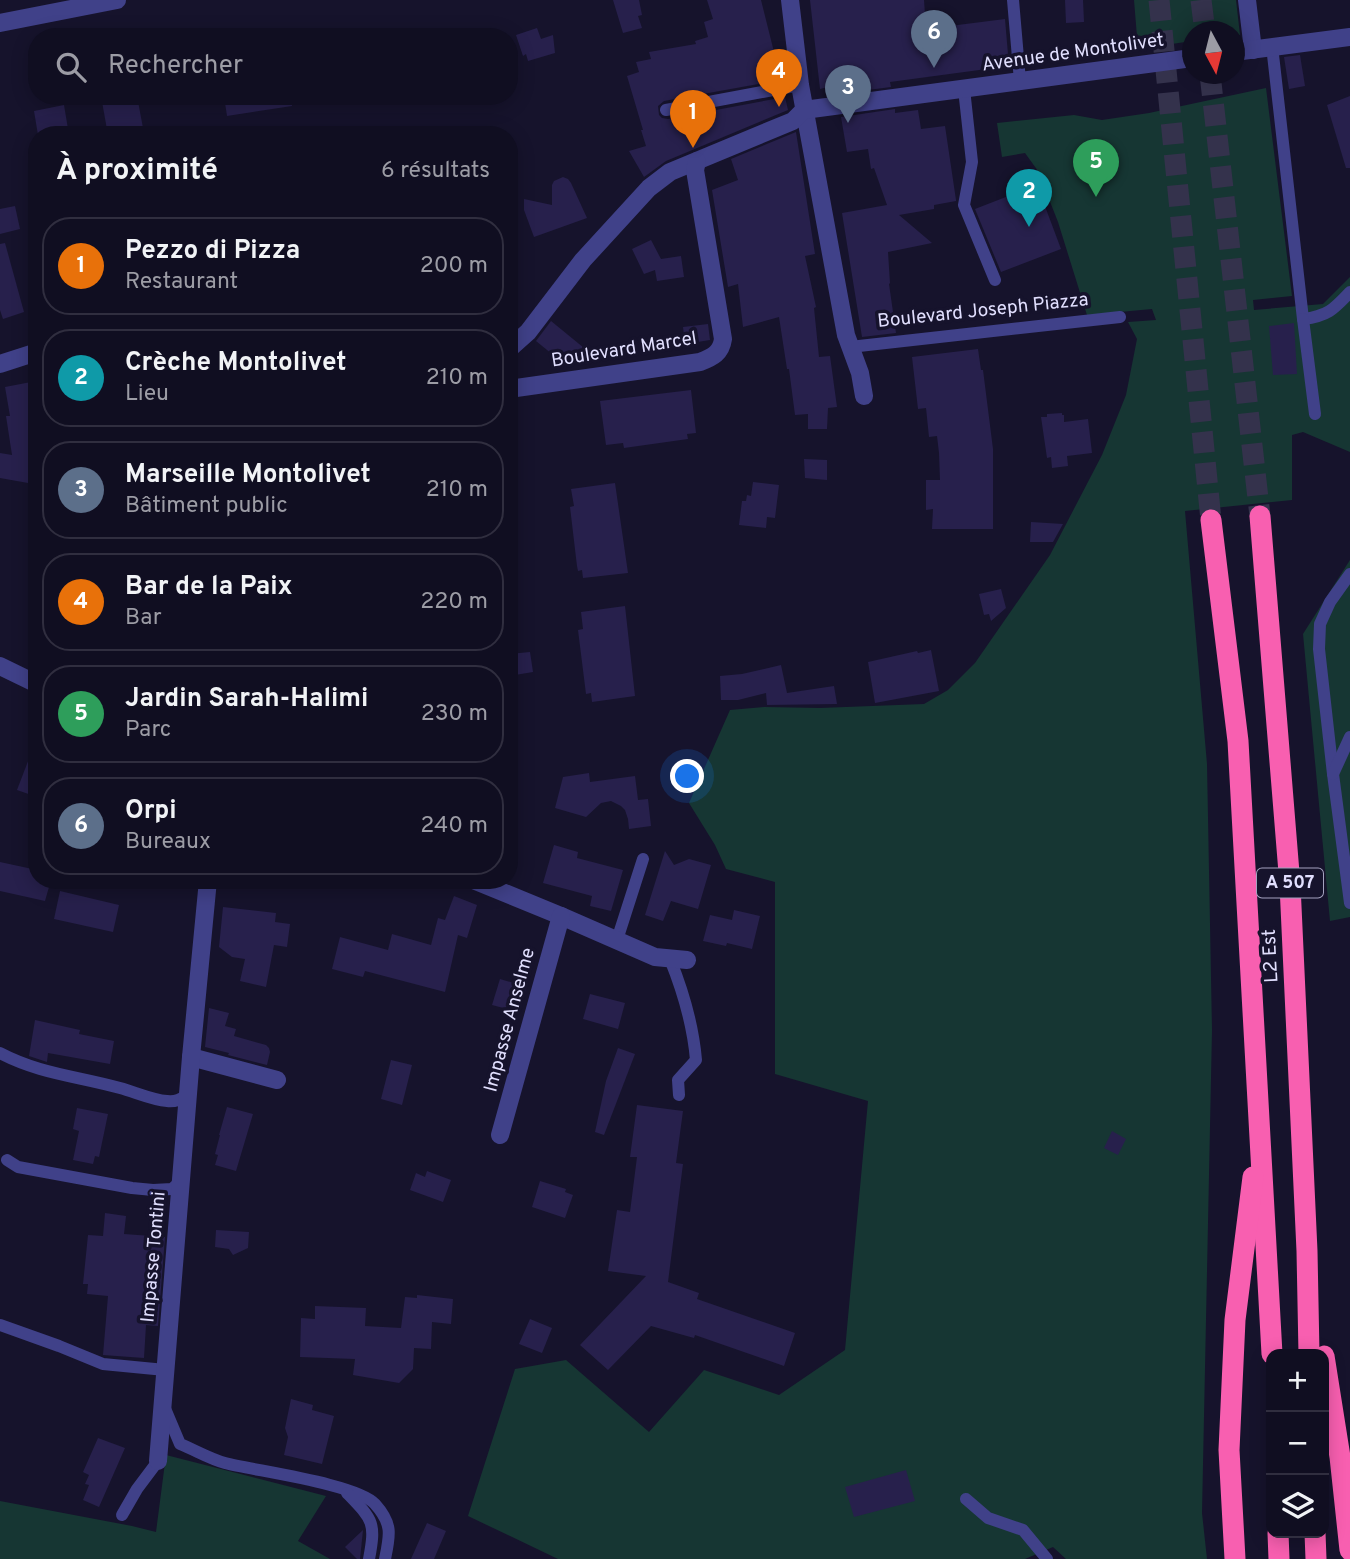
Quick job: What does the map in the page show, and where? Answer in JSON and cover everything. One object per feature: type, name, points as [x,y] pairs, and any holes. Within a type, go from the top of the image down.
[{"type":"highway","name":"L2 Est","points":[[1260,516],[1290,884],[1309,1349]]},
{"type":"highway","name":"L2 Est","points":[[1211,520],[1238,741],[1272,1349]]},
{"type":"highway","points":[[1235,1559],[1229,1450],[1235,1320],[1260,1126]]},
{"type":"highway","points":[[1307,1251],[1323,1349]]},
{"type":"highway","points":[[1329,1387],[1350,1550]]},
{"type":"highway","points":[[1278,1538],[1279,1559]]},
{"type":"highway","points":[[1315,1538],[1316,1559]]},
{"type":"street","points":[[0,23],[117,0]]},
{"type":"street","points":[[790,0],[804,110],[846,335],[860,373],[864,396]]},
{"type":"street","points":[[1247,0],[1253,50]]},
{"type":"street","points":[[1245,51],[1350,37]]},
{"type":"street","name":"Avenue de Montolivet","points":[[518,341],[528,332],[583,260],[649,188],[670,172],[793,121],[804,110],[1182,59]]},
{"type":"street","name":"Boulevard Marcel","points":[[518,388],[700,362],[719,352],[723,338],[695,170],[697,161]]},
{"type":"street","points":[[0,364],[28,355]]},
{"type":"street","points":[[0,666],[28,680]]},
{"type":"street","name":"Impasse Tontini","points":[[158,1461],[207,889]]},
{"type":"street","points":[[495,889],[656,957],[678,960]]},
{"type":"street","name":"Impasse Anselme","points":[[500,1135],[561,916]]},
{"type":"street","points":[[191,1057],[278,1080]]},
{"type":"lane","points":[[1013,0],[1020,81]]},
{"type":"lane","points":[[1272,46],[1315,414]]},
{"type":"lane","points":[[666,110],[800,85]]},
{"type":"lane","points":[[964,89],[972,162],[964,205],[995,280]]},
{"type":"lane","points":[[1303,319],[1328,313],[1350,292]]},
{"type":"lane","name":"Boulevard Joseph Piazza","points":[[850,348],[1120,317]]},
{"type":"lane","points":[[1350,574],[1330,602],[1320,624],[1319,649],[1350,901]]},
{"type":"lane","points":[[1333,774],[1350,737]]},
{"type":"lane","points":[[617,940],[643,859]]},
{"type":"lane","points":[[678,960],[680,985],[694,1038],[696,1060],[678,1080],[679,1095]]},
{"type":"lane","points":[[0,1053],[21,1064],[54,1074],[118,1087],[166,1101],[178,1101],[188,1095]]},
{"type":"lane","points":[[7,1160],[18,1167],[132,1188],[172,1189],[181,1181]]},
{"type":"lane","points":[[0,1325],[103,1364],[166,1370]]},
{"type":"lane","points":[[163,1402],[180,1444],[222,1462],[342,1488],[373,1502],[385,1518],[390,1533],[386,1559]]},
{"type":"lane","points":[[122,1515],[158,1461]]},
{"type":"lane","points":[[342,1488],[372,1522],[369,1559]]},
{"type":"lane","points":[[966,1499],[988,1518],[1023,1530],[1047,1559]]},
{"type":"green space","points":[[1134,0],[1236,0],[1238,21],[1182,21],[1182,42],[1138,49]]},
{"type":"green space","points":[[1266,88],[1292,296],[1253,300],[1254,310],[1323,304],[1350,277],[1350,452],[1303,432],[1292,435],[1292,500],[1185,511],[1207,764],[1212,1030],[1202,1513],[1207,1559],[1066,1559],[1053,1547],[1025,1559],[558,1559],[468,1516],[515,1369],[566,1360],[649,1432],[704,1370],[779,1395],[845,1350],[868,1101],[775,1074],[775,882],[726,869],[715,845],[689,803],[730,710],[924,704],[948,690],[975,663],[1050,555],[1102,455],[1126,395],[1137,339],[1128,322],[1156,320],[1152,309],[1087,315],[1058,222],[1038,171],[1025,153],[1002,157],[997,123],[1074,115],[1102,120],[1149,113]]},
{"type":"green space","points":[[1350,560],[1350,917],[1330,921],[1303,634]]},
{"type":"green space","points":[[166,1455],[326,1496],[298,1541],[330,1559],[0,1559],[0,1501],[156,1532]]},
{"type":"building","points":[[613,0],[639,0],[642,15],[638,16],[642,28],[623,33]]},
{"type":"building","points":[[707,0],[761,0],[781,80],[664,101],[658,106],[659,115],[668,119],[785,97],[788,110],[666,161],[644,177],[629,151],[646,146],[627,76],[639,72],[636,62],[651,59],[649,52],[696,44],[695,41],[708,37],[704,22],[713,19]]},
{"type":"building","points":[[810,0],[924,0],[925,14],[942,12],[942,27],[1005,19],[1009,66],[890,82],[891,87],[837,94],[836,85],[820,89]]},
{"type":"building","points":[[1065,0],[1083,0],[1084,22],[1066,23]]},
{"type":"building","points":[[537,28],[541,39],[553,35],[555,53],[528,61],[526,54],[523,56],[518,34]]},
{"type":"building","points":[[1300,55],[1305,86],[1289,89],[1284,57]]},
{"type":"building","points":[[1350,96],[1350,168],[1346,168],[1327,105]]},
{"type":"building","points":[[64,105],[68,126],[36,126],[34,111]]},
{"type":"building","points":[[103,105],[139,105],[143,126],[106,126]]},
{"type":"building","points":[[225,105],[292,105],[292,106],[227,116]]},
{"type":"building","points":[[895,109],[895,113],[918,110],[921,129],[945,126],[956,201],[934,205],[934,209],[899,215],[932,243],[888,252],[889,284],[896,333],[862,337],[842,213],[887,205],[874,168],[871,169],[868,149],[847,152],[841,117]]},
{"type":"building","points":[[796,132],[815,254],[805,256],[816,307],[819,357],[830,356],[837,407],[828,408],[827,429],[808,429],[808,414],[795,415],[779,317],[743,327],[738,284],[728,287],[712,190],[738,180],[731,159]]},
{"type":"building","points":[[563,177],[571,183],[587,218],[534,237],[524,210],[524,199],[552,205],[552,185]]},
{"type":"building","points":[[1037,185],[1061,249],[1001,272],[975,209]]},
{"type":"building","points":[[15,206],[20,229],[0,234],[0,209]]},
{"type":"building","points":[[651,240],[661,259],[681,256],[684,277],[657,281],[655,270],[644,274],[632,249]]},
{"type":"building","points":[[5,243],[24,312],[3,319],[0,310],[0,244]]},
{"type":"building","points":[[551,321],[584,348],[568,367],[536,341]]},
{"type":"building","points":[[1294,323],[1297,374],[1273,375],[1269,326]]},
{"type":"building","points":[[708,324],[710,340],[685,344],[683,327]]},
{"type":"building","points":[[978,349],[993,449],[993,529],[932,529],[933,509],[926,510],[926,480],[940,480],[939,453],[937,436],[929,437],[926,408],[918,409],[912,357]]},
{"type":"building","points":[[28,383],[28,483],[0,478],[0,453],[12,455],[5,387]]},
{"type":"building","points":[[691,390],[696,433],[687,434],[688,439],[624,448],[623,443],[606,445],[600,401]]},
{"type":"building","points":[[1062,413],[1064,422],[1088,419],[1092,453],[1067,456],[1068,466],[1052,468],[1051,457],[1047,458],[1041,417]]},
{"type":"building","points":[[804,459],[827,460],[827,480],[805,478]]},
{"type":"building","points":[[753,482],[779,485],[775,518],[767,517],[766,528],[739,525],[742,501],[746,501],[747,495],[751,496]]},
{"type":"building","points":[[615,483],[628,573],[583,578],[582,570],[578,571],[577,566],[570,507],[574,506],[571,489]]},
{"type":"building","points":[[1031,522],[1063,524],[1053,542],[1030,542]]},
{"type":"building","points":[[1001,589],[1006,608],[991,621],[989,614],[984,615],[979,594]]},
{"type":"building","points":[[625,606],[635,696],[592,702],[591,693],[586,694],[578,630],[583,629],[581,612]]},
{"type":"building","points":[[931,650],[939,691],[875,703],[868,662]]},
{"type":"building","points":[[530,652],[533,672],[518,674],[518,653]]},
{"type":"building","points":[[781,665],[787,693],[834,686],[837,704],[767,705],[766,693],[738,700],[721,700],[720,676]]},
{"type":"building","points":[[28,761],[28,794],[17,790]]},
{"type":"building","points":[[589,773],[590,782],[635,776],[638,800],[648,799],[651,826],[629,829],[625,810],[611,801],[601,803],[586,817],[555,808],[563,777]]},
{"type":"building","points":[[554,845],[578,852],[577,858],[623,870],[611,911],[590,906],[592,896],[543,883]]},
{"type":"building","points":[[665,851],[674,865],[689,859],[711,865],[698,909],[671,901],[663,921],[645,915]]},
{"type":"building","points":[[0,862],[28,868],[28,889],[48,889],[45,901],[0,891]]},
{"type":"building","points":[[60,891],[119,905],[113,932],[54,919]]},
{"type":"building","points":[[454,896],[477,905],[467,938],[458,935],[445,992],[365,971],[363,977],[332,969],[340,937],[388,950],[392,934],[431,945],[438,918],[445,920]]},
{"type":"building","points":[[223,907],[276,913],[275,922],[290,924],[287,947],[274,945],[266,987],[240,981],[245,959],[232,957],[219,947]]},
{"type":"building","points":[[734,910],[760,916],[752,949],[703,941],[710,915],[732,920]]},
{"type":"building","points":[[500,979],[527,987],[518,1012],[492,1005]]},
{"type":"building","points":[[590,994],[625,1003],[618,1029],[583,1019]]},
{"type":"building","points":[[209,1008],[229,1013],[225,1026],[236,1029],[234,1036],[266,1045],[270,1052],[267,1065],[205,1047]]},
{"type":"building","points":[[35,1020],[80,1030],[79,1034],[114,1041],[110,1064],[48,1053],[47,1062],[29,1056]]},
{"type":"building","points":[[618,1048],[635,1054],[604,1135],[595,1132],[606,1081]]},
{"type":"building","points":[[391,1060],[412,1065],[402,1105],[381,1099]]},
{"type":"building","points":[[637,1105],[683,1111],[676,1163],[683,1164],[668,1282],[699,1293],[697,1299],[795,1333],[784,1366],[695,1335],[694,1338],[651,1326],[608,1370],[580,1345],[646,1276],[608,1271],[617,1210],[630,1212],[637,1157],[630,1157]]},
{"type":"building","points":[[227,1107],[253,1114],[236,1171],[215,1165],[218,1155],[215,1154]]},
{"type":"building","points":[[77,1108],[108,1114],[99,1157],[95,1156],[93,1164],[73,1160],[79,1131],[73,1129]]},
{"type":"building","points":[[1112,1131],[1126,1139],[1118,1155],[1104,1148]]},
{"type":"building","points":[[427,1171],[451,1180],[443,1202],[410,1190],[416,1173],[425,1177]]},
{"type":"building","points":[[540,1181],[566,1189],[565,1192],[573,1195],[565,1218],[532,1207]]},
{"type":"building","points":[[105,1213],[126,1216],[124,1234],[165,1237],[158,1326],[146,1325],[144,1358],[103,1355],[108,1296],[87,1294],[88,1284],[83,1284],[88,1235],[103,1236]]},
{"type":"building","points":[[216,1230],[249,1232],[248,1248],[233,1255],[229,1249],[215,1247]]},
{"type":"building","points":[[417,1295],[453,1299],[451,1324],[432,1322],[431,1349],[414,1348],[413,1369],[399,1383],[353,1375],[355,1359],[300,1357],[301,1318],[315,1319],[315,1306],[366,1308],[365,1326],[401,1328],[405,1297],[417,1298]]},
{"type":"building","points":[[530,1319],[552,1328],[542,1353],[519,1344]]},
{"type":"building","points":[[291,1399],[313,1405],[312,1410],[334,1416],[322,1464],[284,1455],[288,1437],[285,1428]]},
{"type":"building","points":[[98,1438],[125,1448],[99,1507],[83,1500],[89,1485],[85,1484],[89,1475],[83,1472]]},
{"type":"building","points":[[906,1470],[915,1501],[854,1517],[845,1487]]},
{"type":"building","points":[[427,1523],[446,1531],[434,1559],[411,1559]]},
{"type":"building","points":[[363,1530],[360,1559],[357,1559],[345,1547]]},
{"type":"tunnel","points":[[1159,0],[1211,520]]},
{"type":"tunnel","points":[[1201,0],[1204,21]]},
{"type":"tunnel","points":[[1211,84],[1260,516]]},
{"type":"place","name":"Orpi","points":[[934,68]]},
{"type":"place","name":"Bar de la Paix","points":[[779,107]]},
{"type":"place","name":"Marseille Montolivet","points":[[848,123]]},
{"type":"place","name":"Pezzo di Pizza","points":[[693,148]]},
{"type":"place","name":"Jardin Sarah-Halimi","points":[[1096,197]]},
{"type":"place","name":"Crèche Montolivet","points":[[1029,227]]}]
